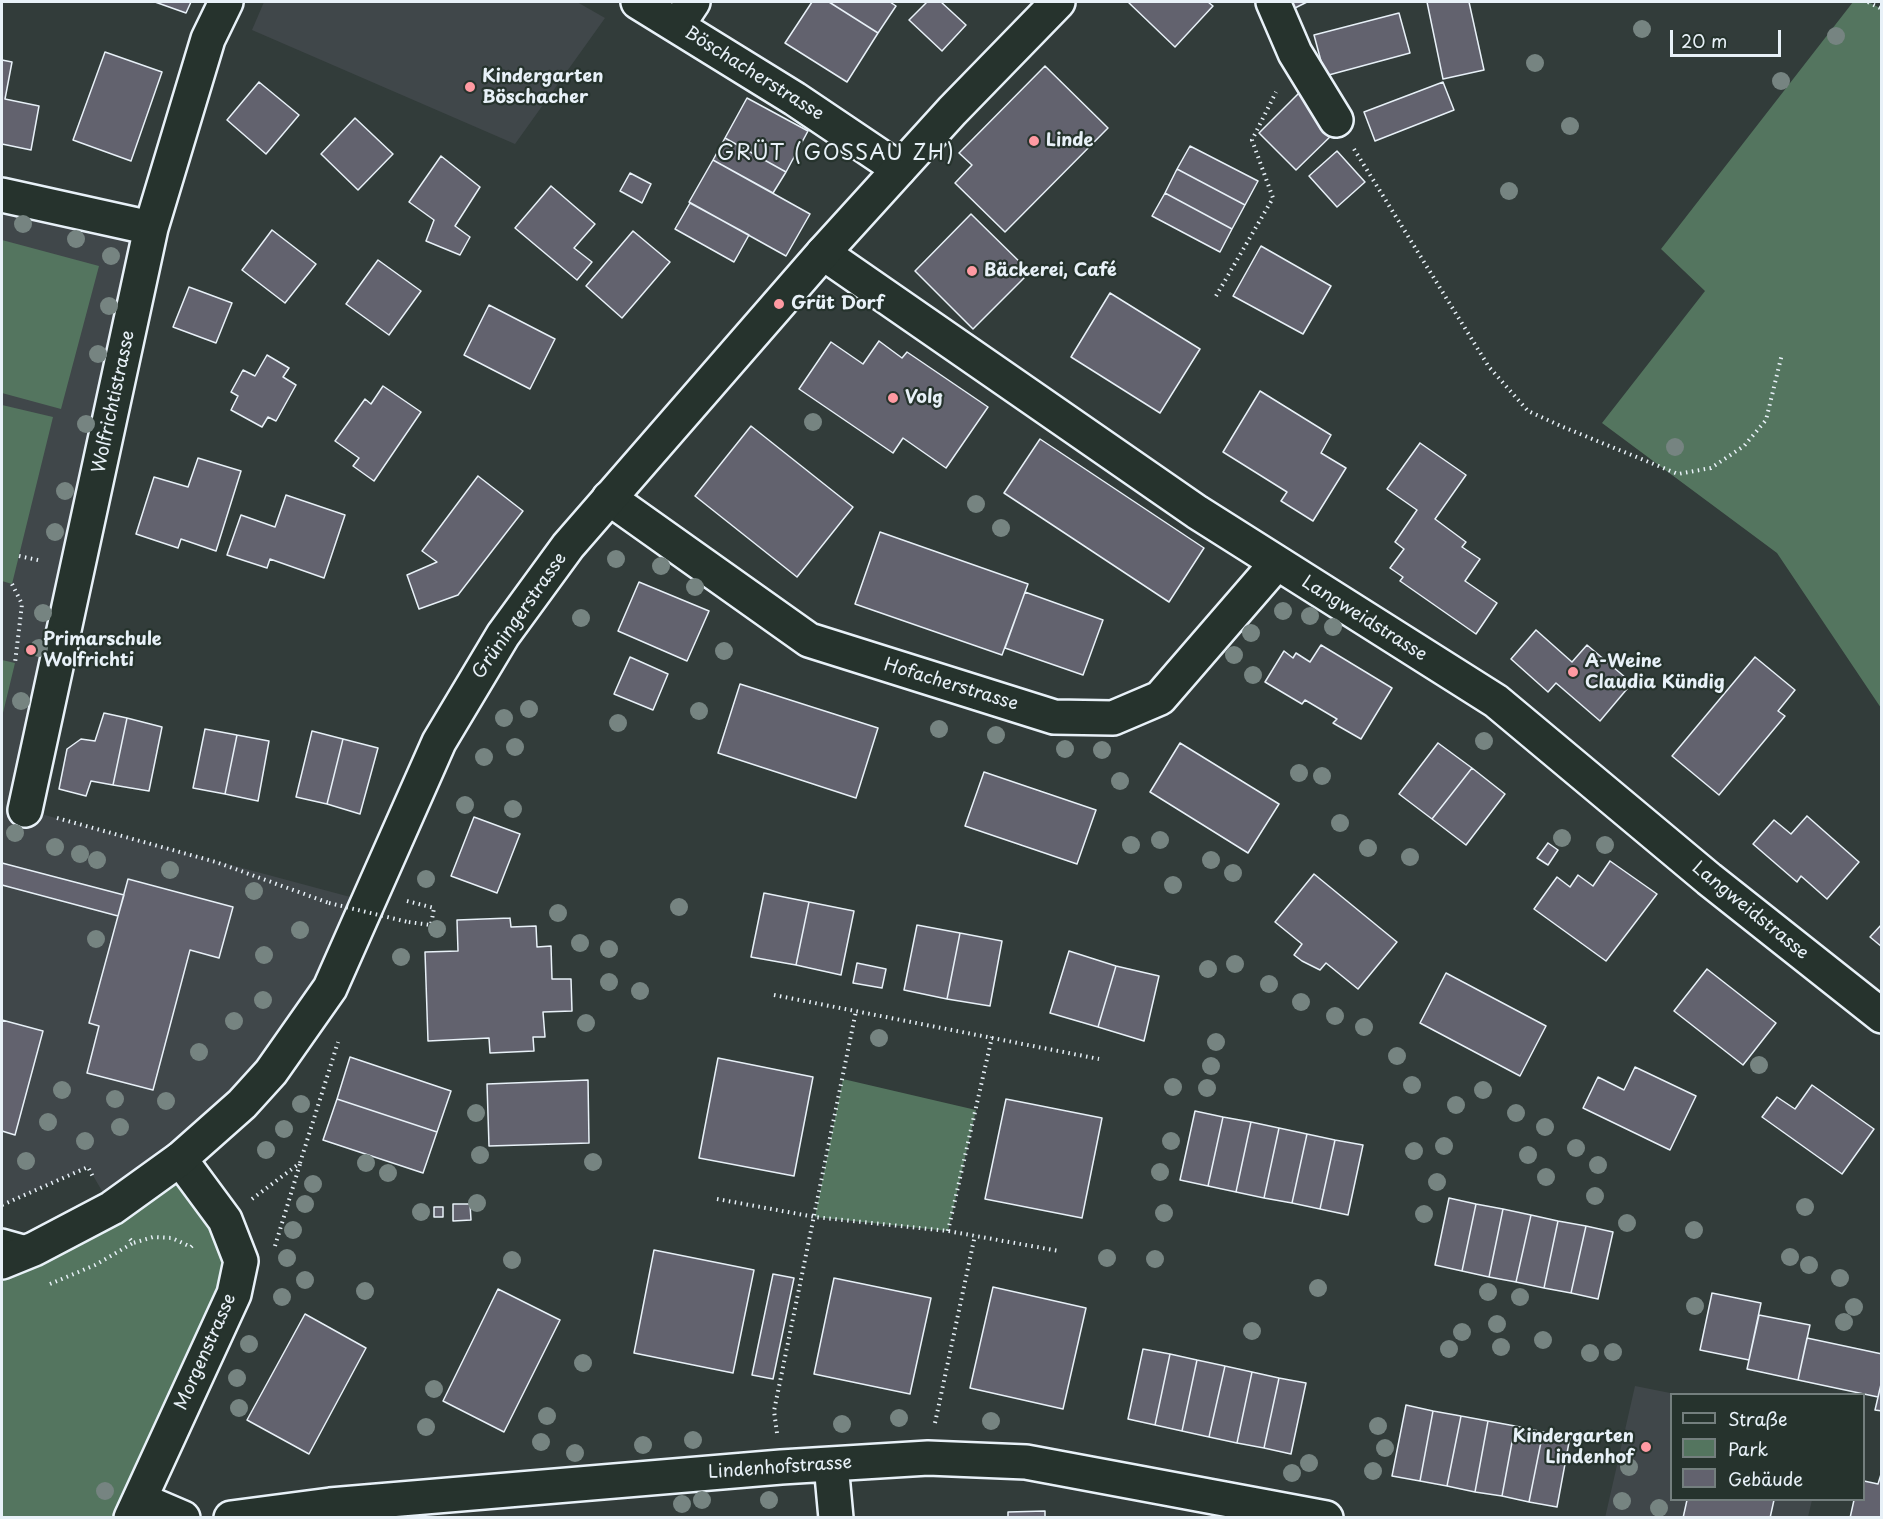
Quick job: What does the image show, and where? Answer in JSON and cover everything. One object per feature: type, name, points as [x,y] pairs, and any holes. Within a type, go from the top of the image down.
[{"type":"street","name":"Wolfrichtistrasse","points":[[26,810],[151,228],[208,39],[226,2]]},
{"type":"street","name":"Böschacherstrasse","points":[[638,2],[685,14],[795,99],[899,169]]},
{"type":"street","name":"Grüningerstrasse","points":[[2,1262],[34,1249],[112,1208],[180,1159],[242,1104],[306,1024],[330,988],[394,838],[450,724],[503,635],[568,546],[822,253],[1058,2]]},
{"type":"street","points":[[1273,2],[1295,53],[1336,120]]},
{"type":"street","points":[[2,195],[151,228]]},
{"type":"street","name":"Langweidstrasse","points":[[822,253],[871,289],[1276,564],[1496,701],[1709,879],[1881,1016]]},
{"type":"street","name":"Hofacherstrasse","points":[[609,498],[809,640],[1054,717],[1113,718],[1160,698],[1276,564]]},
{"type":"street","points":[[180,1159],[225,1220],[241,1261]]},
{"type":"street","name":"Morgenstrasse","points":[[136,1509],[234,1294],[241,1261]]},
{"type":"street","name":"Lindenhofstrasse","points":[[231,1518],[330,1505],[781,1467],[928,1458],[1026,1461],[1326,1518]]},
{"type":"street","points":[[831,1464],[836,1518]]},
{"type":"street","points":[[136,1509],[183,1518]]},
{"type":"lane","points":[[2,1240],[34,1249]]},
{"type":"path","points":[[1868,2],[1881,9]]},
{"type":"path","points":[[1216,296],[1273,198],[1252,140],[1295,53]]},
{"type":"path","points":[[1336,120],[1489,367],[1528,411],[1563,428],[1678,474],[1711,468],[1743,446],[1766,420],[1782,354]]},
{"type":"path","points":[[12,584],[22,604],[15,663]]},
{"type":"path","points":[[26,810],[216,862],[329,903],[408,922],[431,925],[434,908],[403,900]]},
{"type":"path","points":[[393,921],[398,910]]},
{"type":"path","points":[[774,994],[1099,1059]]},
{"type":"path","points":[[781,1467],[774,1411],[856,1011]]},
{"type":"path","points":[[948,1231],[992,1038]]},
{"type":"path","points":[[241,1261],[272,1256],[339,1039]]},
{"type":"path","points":[[252,1199],[300,1163]]},
{"type":"path","points":[[717,1198],[815,1217],[948,1231],[1059,1251]]},
{"type":"path","points":[[928,1458],[975,1235]]},
{"type":"shaded area","name":"Kindergarten Böschacher","points":[[264,2],[577,2],[605,18],[515,144],[252,30]]},
{"type":"shaded area","name":"Primarschule Wolfrichti","points":[[2,195],[151,228],[26,810],[369,902],[306,1024],[112,1208],[88,1167],[2,1205]]},
{"type":"shaded area","name":"Kindergarten Lindenhof","points":[[1635,1386],[1670,1393],[1670,1501],[1812,1501],[1808,1517],[1605,1518]]},
{"type":"green space","points":[[1853,2],[1868,2],[1882,9],[1881,708],[1777,553],[1602,423],[1705,291],[1661,249]]},
{"type":"green space","points":[[2,240],[99,266],[61,409],[2,393]]},
{"type":"green space","points":[[2,405],[53,417],[12,584],[2,581]]},
{"type":"green space","points":[[2,660],[15,663],[2,717]]},
{"type":"green space","points":[[843,1079],[976,1110],[948,1231],[815,1217]]},
{"type":"green space","points":[[180,1159],[241,1261],[131,1517],[2,1518],[2,1262]]},
{"type":"building","points":[[155,2],[191,2],[186,13]]},
{"type":"building","points":[[812,2],[829,2],[878,33],[847,82],[785,43]]},
{"type":"building","points":[[829,2],[890,2],[896,6],[878,33]]},
{"type":"building","points":[[927,2],[941,2],[966,25],[942,51],[909,20]]},
{"type":"building","points":[[1128,2],[1208,2],[1213,6],[1175,47]]},
{"type":"building","points":[[1287,2],[1307,2],[1291,10]]},
{"type":"building","points":[[1427,2],[1469,2],[1484,70],[1443,79]]},
{"type":"building","points":[[1399,13],[1410,53],[1325,76],[1314,35]]},
{"type":"building","points":[[105,52],[162,72],[131,161],[73,140]]},
{"type":"building","points":[[2,60],[12,62],[5,99],[39,106],[31,150],[2,144]]},
{"type":"building","name":"Linde","points":[[1045,66],[1108,128],[1005,232],[955,183],[972,165],[959,153]]},
{"type":"building","points":[[259,82],[299,115],[266,154],[227,120]]},
{"type":"building","points":[[1443,82],[1454,110],[1375,141],[1364,112]]},
{"type":"building","points":[[1300,92],[1337,130],[1296,170],[1259,133]]},
{"type":"building","points":[[747,98],[808,131],[786,172],[725,138]]},
{"type":"building","points":[[355,118],[393,154],[358,190],[321,154]]},
{"type":"building","points":[[725,138],[786,172],[773,193],[713,160]]},
{"type":"building","points":[[1190,146],[1258,181],[1245,205],[1177,169]]},
{"type":"building","points":[[1337,151],[1365,182],[1337,207],[1309,176]]},
{"type":"building","points":[[441,156],[480,187],[455,226],[470,237],[460,255],[426,241],[434,220],[409,202]]},
{"type":"building","points":[[713,160],[810,214],[786,256],[689,202]]},
{"type":"building","points":[[1177,169],[1245,205],[1232,229],[1165,193]]},
{"type":"building","points":[[630,173],[651,184],[642,203],[620,191]]},
{"type":"building","points":[[551,186],[595,224],[574,248],[592,262],[577,280],[515,228]]},
{"type":"building","points":[[1165,193],[1232,229],[1220,252],[1152,216]]},
{"type":"building","points":[[690,203],[749,235],[734,262],[675,229]]},
{"type":"building","name":"Bäckerei, Café","points":[[971,214],[1030,272],[973,329],[915,271]]},
{"type":"building","points":[[272,230],[316,264],[285,303],[242,270]]},
{"type":"building","points":[[633,231],[670,262],[622,318],[586,286]]},
{"type":"building","points":[[1261,246],[1331,286],[1303,334],[1233,296]]},
{"type":"building","points":[[378,260],[421,291],[389,335],[346,304]]},
{"type":"building","points":[[189,287],[232,303],[216,343],[173,327]]},
{"type":"building","points":[[1110,293],[1200,349],[1160,413],[1071,357]]},
{"type":"building","points":[[489,305],[555,339],[530,389],[464,355]]},
{"type":"building","name":"Volg","points":[[879,341],[902,358],[907,352],[988,407],[946,468],[903,438],[893,453],[799,389],[831,342],[863,364]]},
{"type":"building","points":[[267,355],[289,368],[283,377],[296,385],[276,421],[268,417],[262,427],[231,410],[238,396],[231,392],[243,370],[255,376]]},
{"type":"building","points":[[383,386],[421,412],[374,481],[353,466],[359,458],[335,441],[365,399],[371,404]]},
{"type":"building","points":[[1260,391],[1331,435],[1321,453],[1346,468],[1313,521],[1281,501],[1287,492],[1223,452]]},
{"type":"building","points":[[751,426],[853,507],[797,577],[695,496]]},
{"type":"building","points":[[1040,439],[1204,548],[1169,602],[1004,493]]},
{"type":"building","points":[[1420,443],[1466,475],[1435,519],[1466,542],[1462,547],[1480,559],[1465,581],[1497,603],[1476,634],[1400,581],[1403,577],[1390,568],[1404,549],[1395,542],[1417,510],[1387,489]]},
{"type":"building","points":[[198,458],[241,471],[216,551],[181,539],[178,548],[136,534],[154,477],[188,487]]},
{"type":"building","points":[[478,476],[523,511],[458,595],[419,609],[407,575],[437,562],[422,551]]},
{"type":"building","points":[[286,495],[345,515],[324,578],[270,559],[267,568],[227,555],[241,515],[275,527]]},
{"type":"building","points":[[880,532],[1028,584],[1002,655],[855,604]]},
{"type":"building","points":[[639,582],[709,611],[687,661],[618,631]]},
{"type":"building","points":[[1025,592],[1103,620],[1083,675],[1005,648]]},
{"type":"building","name":"A-Weine Claudia Kündig","points":[[1536,630],[1572,662],[1587,645],[1632,683],[1600,721],[1556,683],[1548,692],[1511,659]]},
{"type":"building","points":[[1321,645],[1392,688],[1361,739],[1333,723],[1337,719],[1305,700],[1302,704],[1265,682],[1284,651],[1293,658],[1296,653],[1310,662]]},
{"type":"building","points":[[630,657],[668,674],[653,710],[614,694]]},
{"type":"building","points":[[1755,657],[1795,690],[1778,711],[1785,716],[1719,795],[1672,756]]},
{"type":"building","points":[[740,684],[878,728],[856,798],[718,753]]},
{"type":"building","points":[[104,713],[127,718],[113,785],[91,781],[86,796],[59,789],[67,749],[81,739],[95,741]]},
{"type":"building","points":[[127,718],[162,727],[149,791],[113,785]]},
{"type":"building","points":[[205,729],[237,735],[225,794],[193,788]]},
{"type":"building","points":[[312,731],[343,739],[327,804],[296,797]]},
{"type":"building","points":[[237,735],[269,741],[258,801],[225,794]]},
{"type":"building","points":[[343,739],[378,748],[360,814],[327,804]]},
{"type":"building","points":[[1180,743],[1279,804],[1248,853],[1150,792]]},
{"type":"building","points":[[1438,743],[1472,768],[1432,819],[1399,794]]},
{"type":"building","points":[[1472,768],[1505,794],[1466,845],[1432,819]]},
{"type":"building","points":[[984,772],[1096,810],[1077,864],[965,826]]},
{"type":"building","points":[[1807,816],[1859,862],[1827,899],[1801,876],[1797,882],[1753,844],[1774,820],[1791,834]]},
{"type":"building","points":[[474,817],[520,834],[497,893],[451,876]]},
{"type":"building","points":[[1548,843],[1558,850],[1548,865],[1537,858]]},
{"type":"building","points":[[1610,861],[1657,894],[1606,961],[1534,909],[1557,877],[1570,887],[1578,875],[1593,886]]},
{"type":"building","points":[[2,863],[124,895],[118,916],[2,885]]},
{"type":"building","points":[[1314,874],[1397,942],[1358,989],[1326,963],[1320,970],[1294,955],[1302,944],[1275,922]]},
{"type":"building","points":[[128,879],[233,907],[219,958],[190,950],[153,1090],[87,1073],[99,1026],[89,1023]]},
{"type":"building","points":[[764,893],[809,902],[796,965],[751,957]]},
{"type":"building","points":[[809,902],[854,911],[841,975],[796,965]]},
{"type":"building","points":[[510,918],[511,927],[536,926],[537,947],[551,946],[552,979],[571,979],[572,1011],[543,1012],[545,1037],[533,1037],[534,1051],[490,1053],[489,1038],[428,1041],[425,952],[458,951],[457,920]]},
{"type":"building","points":[[1882,924],[1882,947],[1870,937]]},
{"type":"building","points":[[917,925],[960,933],[947,999],[904,990]]},
{"type":"building","points":[[960,933],[1002,941],[990,1006],[947,999]]},
{"type":"building","points":[[1069,951],[1116,966],[1098,1027],[1050,1013]]},
{"type":"building","points":[[857,963],[886,969],[882,988],[853,983]]},
{"type":"building","points":[[1116,966],[1159,976],[1144,1041],[1098,1027]]},
{"type":"building","points":[[1707,969],[1776,1023],[1743,1065],[1674,1011]]},
{"type":"building","points":[[1446,973],[1546,1026],[1520,1076],[1420,1023]]},
{"type":"building","points":[[2,1020],[43,1031],[15,1135],[2,1131]]},
{"type":"building","points":[[350,1057],[451,1091],[437,1132],[337,1099]]},
{"type":"building","points":[[718,1058],[813,1077],[794,1176],[699,1158]]},
{"type":"building","points":[[1635,1067],[1696,1096],[1670,1150],[1583,1108],[1598,1077],[1624,1090]]},
{"type":"building","points":[[588,1080],[589,1143],[489,1146],[487,1084]]},
{"type":"building","points":[[1812,1085],[1874,1129],[1842,1174],[1762,1117],[1777,1097],[1795,1109]]},
{"type":"building","points":[[337,1099],[437,1132],[423,1173],[323,1140]]},
{"type":"building","points":[[1006,1099],[1102,1118],[1082,1218],[985,1199]]},
{"type":"building","points":[[1195,1111],[1223,1117],[1208,1186],[1180,1180]]},
{"type":"building","points":[[1223,1117],[1251,1122],[1236,1192],[1208,1186]]},
{"type":"building","points":[[1251,1122],[1279,1128],[1264,1198],[1236,1192]]},
{"type":"building","points":[[1279,1128],[1307,1134],[1292,1203],[1264,1198]]},
{"type":"building","points":[[1307,1134],[1335,1140],[1320,1209],[1292,1203]]},
{"type":"building","points":[[1335,1140],[1363,1145],[1348,1215],[1320,1209]]},
{"type":"building","points":[[1449,1198],[1476,1204],[1462,1271],[1435,1265]]},
{"type":"building","points":[[453,1204],[470,1204],[471,1220],[453,1221]]},
{"type":"building","points":[[1476,1204],[1503,1209],[1489,1277],[1462,1271]]},
{"type":"building","points":[[434,1207],[443,1207],[443,1217],[434,1217]]},
{"type":"building","points":[[1503,1209],[1531,1215],[1516,1282],[1489,1277]]},
{"type":"building","points":[[1531,1215],[1558,1221],[1544,1288],[1516,1282]]},
{"type":"building","points":[[1558,1221],[1586,1226],[1571,1293],[1544,1288]]},
{"type":"building","points":[[1586,1226],[1613,1232],[1598,1299],[1571,1293]]},
{"type":"building","points":[[654,1250],[754,1270],[733,1373],[634,1353]]},
{"type":"building","points":[[773,1274],[794,1278],[773,1379],[752,1375]]},
{"type":"building","points":[[834,1278],[931,1298],[910,1394],[814,1374]]},
{"type":"building","points":[[993,1287],[1086,1308],[1063,1409],[970,1388]]},
{"type":"building","points":[[498,1289],[560,1320],[504,1432],[443,1401]]},
{"type":"building","points":[[1712,1293],[1761,1303],[1749,1360],[1700,1350]]},
{"type":"building","points":[[305,1314],[366,1348],[309,1454],[247,1420]]},
{"type":"building","points":[[1759,1315],[1810,1325],[1798,1380],[1747,1369]]},
{"type":"building","points":[[1807,1338],[1882,1354],[1882,1380],[1878,1397],[1798,1380]]},
{"type":"building","points":[[1143,1349],[1170,1354],[1155,1425],[1128,1419]]},
{"type":"building","points":[[1170,1354],[1197,1360],[1182,1431],[1155,1425]]},
{"type":"building","points":[[1197,1360],[1225,1366],[1209,1437],[1182,1431]]},
{"type":"building","points":[[1225,1366],[1252,1372],[1237,1443],[1209,1437]]},
{"type":"building","points":[[1252,1372],[1279,1378],[1264,1448],[1237,1443]]},
{"type":"building","points":[[1279,1378],[1306,1383],[1291,1454],[1264,1448]]},
{"type":"building","points":[[1882,1380],[1882,1411],[1875,1410]]},
{"type":"building","points":[[1406,1405],[1433,1411],[1420,1481],[1392,1476]]},
{"type":"building","points":[[1433,1411],[1461,1416],[1447,1486],[1420,1481]]},
{"type":"building","points":[[1461,1416],[1488,1421],[1475,1492],[1447,1486]]},
{"type":"building","points":[[1488,1421],[1515,1426],[1502,1496],[1475,1492]]},
{"type":"building","points":[[1515,1426],[1543,1432],[1529,1502],[1502,1496]]},
{"type":"building","points":[[1543,1432],[1570,1437],[1557,1507],[1529,1502]]},
{"type":"building","points":[[1882,1471],[1882,1518],[1850,1518],[1854,1501],[1865,1501],[1865,1481],[1878,1484]]},
{"type":"building","points":[[1687,1501],[1774,1501],[1770,1518],[1683,1518]]},
{"type":"building","points":[[1045,1511],[1045,1518],[1008,1518],[1008,1512]]},
{"type":"place","name":"Kindergarten Böschacher","points":[[470,87]]},
{"type":"place","name":"Linde","points":[[1034,141]]},
{"type":"place","name":"Bäckerei, Café","points":[[972,271]]},
{"type":"place","name":"Grüt Dorf","points":[[779,304]]},
{"type":"place","name":"Volg","points":[[893,398]]},
{"type":"place","name":"Primarschule Wolfrichti","points":[[31,650]]},
{"type":"place","name":"A-Weine Claudia Kündig","points":[[1573,672]]},
{"type":"place","name":"Kindergarten Lindenhof","points":[[1646,1447]]},
{"type":"district","name":"GRÜT (GOSSAU ZH)","points":[[836,154]]}]
